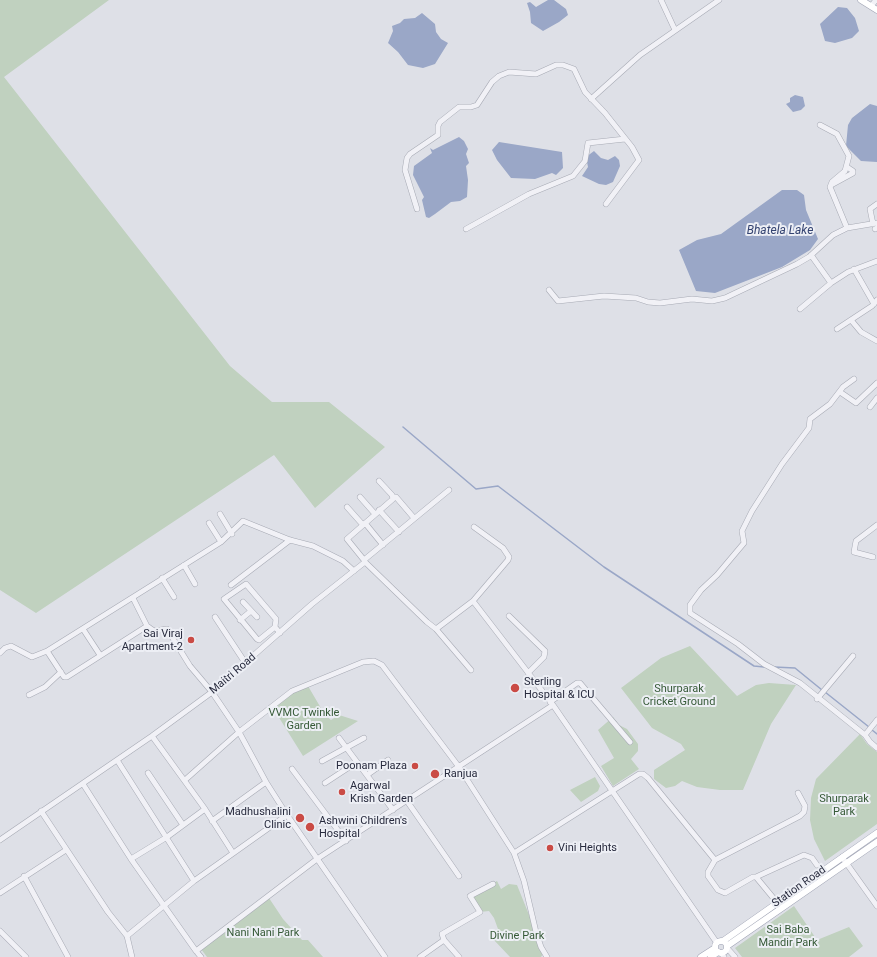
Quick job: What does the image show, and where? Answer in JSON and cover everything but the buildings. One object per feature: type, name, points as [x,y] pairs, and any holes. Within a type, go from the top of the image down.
[{"type":"main road","points":[[861,0],[877,10]]},
{"type":"main road","points":[[875,834],[877,842]]},
{"type":"main road","name":"Station Road","points":[[701,957],[722,949],[776,902],[875,834]]},
{"type":"main road","name":"Station Road","points":[[711,957],[877,842]]},
{"type":"main road","points":[[826,868],[831,875]]},
{"type":"street","points":[[661,0],[675,30]]},
{"type":"street","points":[[591,99],[640,55],[719,0]]},
{"type":"street","points":[[872,6],[876,0]]},
{"type":"street","points":[[418,209],[405,170],[410,154],[438,135],[438,124],[459,107],[471,107],[476,105],[492,82],[499,76],[509,72],[536,74],[556,65],[564,64],[574,69],[585,92],[625,139],[640,160],[606,204]]},
{"type":"street","points":[[820,125],[833,131],[841,140],[849,156],[847,167],[831,186],[831,190],[847,228]]},
{"type":"street","points":[[466,228],[529,194],[573,176],[585,161],[588,143],[625,139]]},
{"type":"street","points":[[831,186],[853,173],[853,171],[847,167]]},
{"type":"street","points":[[549,290],[558,301],[604,296],[636,298],[660,303],[692,299],[712,301],[725,298],[797,264],[811,255],[832,235],[847,228],[876,226],[870,209],[877,204]]},
{"type":"street","points":[[811,255],[831,283]]},
{"type":"street","points":[[800,309],[831,283],[854,269],[877,261]]},
{"type":"street","points":[[837,330],[876,302],[854,269]]},
{"type":"street","points":[[851,320],[861,332],[877,341]]},
{"type":"street","points":[[854,379],[843,387],[830,404],[810,419],[810,428],[762,493],[742,531],[744,543],[690,604],[690,613],[699,621],[738,644],[771,669],[800,683],[817,698],[865,734],[870,742],[877,748]]},
{"type":"street","points":[[840,392],[856,404],[877,383]]},
{"type":"street","points":[[870,407],[877,398]]},
{"type":"street","points":[[379,481],[393,497],[396,496],[414,518]]},
{"type":"street","name":"Maitri Road","points":[[0,840],[152,736],[212,692],[246,664],[312,604],[354,571],[414,518],[449,490]]},
{"type":"street","points":[[360,497],[399,532]]},
{"type":"street","points":[[393,497],[347,539],[365,561],[436,629],[471,670]]},
{"type":"street","points":[[347,507],[383,545]]},
{"type":"street","points":[[220,514],[232,534]]},
{"type":"street","points":[[0,653],[11,646],[32,657],[47,651],[133,598],[136,593],[221,542],[232,534],[243,521],[290,540],[313,546],[343,561],[354,571]]},
{"type":"street","points":[[209,523],[221,542]]},
{"type":"street","points":[[873,557],[854,552],[856,541],[877,526]]},
{"type":"street","points":[[436,629],[473,601],[508,560],[503,548],[474,527]]},
{"type":"street","points":[[231,585],[290,540]]},
{"type":"street","points":[[184,565],[195,584]]},
{"type":"street","points":[[162,578],[174,597]]},
{"type":"street","points":[[246,584],[276,619],[275,627],[259,640],[257,639],[224,599],[246,584]]},
{"type":"street","points":[[133,598],[147,626],[154,631],[165,628],[190,666],[212,692],[239,732],[266,782],[287,815],[385,957]]},
{"type":"street","points":[[473,601],[551,704],[722,949],[735,957]]},
{"type":"street","points":[[243,602],[257,617]]},
{"type":"street","points":[[240,620],[251,611]]},
{"type":"street","points":[[509,616],[544,652],[544,657],[528,673]]},
{"type":"street","points":[[215,617],[246,664]]},
{"type":"street","points":[[47,651],[64,677],[67,677],[147,626]]},
{"type":"street","points":[[275,627],[280,633]]},
{"type":"street","points":[[83,629],[100,655]]},
{"type":"street","points":[[817,698],[852,656]]},
{"type":"street","points":[[185,780],[239,732],[297,688],[363,662],[374,661],[382,664],[459,767],[514,853],[524,881],[536,932],[541,947],[547,957]]},
{"type":"street","points":[[29,695],[44,687],[61,672]]},
{"type":"street","points":[[196,950],[317,859],[459,767],[551,704],[577,682],[580,683],[630,742]]},
{"type":"street","points":[[865,734],[876,722]]},
{"type":"street","points":[[152,736],[185,780],[233,853]]},
{"type":"street","points":[[339,738],[393,810]]},
{"type":"street","points":[[322,761],[364,738]]},
{"type":"street","points":[[117,760],[194,881]]},
{"type":"street","points":[[367,775],[388,760]]},
{"type":"street","points":[[326,783],[357,762]]},
{"type":"street","points":[[292,770],[346,840]]},
{"type":"street","points":[[148,773],[183,825]]},
{"type":"street","points":[[514,853],[612,792],[636,775],[643,774],[648,778],[715,860]]},
{"type":"street","points":[[212,821],[266,782]]},
{"type":"street","points":[[83,784],[131,859],[201,957]]},
{"type":"street","points":[[798,793],[805,806],[804,812],[800,816],[715,860],[708,872],[708,876],[720,892],[729,891],[753,877],[804,855],[812,858],[817,865]]},
{"type":"street","points":[[407,801],[459,876]]},
{"type":"street","points":[[131,859],[167,837],[205,809]]},
{"type":"street","points":[[41,811],[110,916],[127,936],[132,957]]},
{"type":"street","points":[[127,936],[194,881],[287,815]]},
{"type":"street","points":[[0,892],[66,850]]},
{"type":"street","points":[[842,857],[877,906]]},
{"type":"street","points":[[24,876],[68,957]]},
{"type":"street","points":[[756,877],[782,909]]},
{"type":"street","points":[[459,957],[444,940],[442,934],[480,912],[470,896],[493,884]]},
{"type":"street","points":[[0,930],[26,957]]},
{"type":"street","points":[[420,957],[444,940]]},
{"type":"green space","points":[[0,0],[109,0],[4,77],[230,366],[272,402],[329,402],[385,447],[315,508],[274,455],[36,613],[0,590]]},
{"type":"green space","name":"Shurparak Cricket Ground","points":[[690,646],[737,696],[756,685],[769,683],[796,685],[771,724],[743,790],[720,790],[697,787],[682,781],[675,786],[666,788],[654,779],[654,770],[685,750],[681,744],[652,728],[621,688],[661,658]]},
{"type":"green space","name":"VVMC Twinkle Garden","points":[[308,686],[325,715],[331,720],[339,715],[358,721],[303,756],[273,708],[292,693]]},
{"type":"green space","points":[[613,717],[619,725],[627,729],[638,744],[638,751],[631,759],[639,769],[613,786],[601,766],[614,758],[598,730]]},
{"type":"green space","name":"Shurparak Park","points":[[860,734],[867,744],[877,752],[877,824],[825,861],[814,839],[810,820],[811,798],[816,779]]},
{"type":"green space","points":[[595,777],[600,786],[598,791],[581,802],[570,790]]},
{"type":"green space","name":"Divine Park","points":[[497,881],[501,889],[509,884],[517,885],[544,952],[541,957],[510,957],[493,939],[491,933],[498,929],[494,918],[489,911],[480,912],[470,896]]},
{"type":"green space","name":"Nani Nani Park","points":[[269,898],[283,919],[302,940],[308,940],[323,957],[207,957],[201,949]]},
{"type":"green space","name":"Sai Baba Mandir Park","points":[[794,906],[817,940],[849,927],[863,946],[849,957],[742,957],[735,948]]},
{"type":"water","points":[[548,0],[554,0],[566,9],[568,15],[543,31],[531,23],[527,3],[530,2],[536,7]]},
{"type":"water","points":[[838,7],[847,8],[855,18],[859,31],[852,38],[835,43],[825,41],[820,24]]},
{"type":"water","points":[[422,13],[435,24],[436,32],[441,39],[448,43],[435,64],[423,68],[408,65],[398,52],[388,43],[393,31],[392,26],[400,23],[404,19],[415,18]]},
{"type":"water","points":[[795,95],[803,97],[805,106],[801,110],[793,112],[786,104],[790,102],[790,98]]},
{"type":"water","points":[[870,104],[877,106],[877,162],[861,161],[846,146],[848,125],[852,118]]},
{"type":"water","points":[[459,137],[464,141],[468,149],[466,154],[469,163],[466,166],[468,180],[467,197],[460,201],[451,202],[429,218],[426,217],[422,200],[424,197],[413,175],[414,166],[432,153],[430,148],[433,150]]},
{"type":"water","points":[[499,142],[562,152],[563,168],[556,175],[552,173],[535,179],[511,178],[497,160],[492,150]]},
{"type":"water","points":[[594,151],[601,158],[608,160],[615,156],[619,160],[620,166],[613,182],[606,185],[599,184],[582,176],[588,167],[586,157]]},
{"type":"water","name":"Bhatela Lake","points":[[782,190],[797,190],[804,195],[806,210],[818,239],[810,250],[782,267],[715,293],[696,291],[679,250],[697,240],[721,234]]},
{"type":"waterway","points":[[403,427],[476,489],[498,486],[604,567],[754,666],[764,667]]},
{"type":"waterway","points":[[774,667],[795,668],[822,690]]},
{"type":"waterway","points":[[825,692],[869,727]]},
{"type":"waterway","points":[[872,730],[877,734]]},
{"type":"place","name":"Sai Viraj Apartment-2","points":[[191,640]]},
{"type":"place","name":"Sterling Hospital & ICU","points":[[515,688]]},
{"type":"place","name":"Poonam Plaza","points":[[415,766]]},
{"type":"place","name":"Ranjua","points":[[435,774]]},
{"type":"place","name":"Agarwal Krish Garden","points":[[342,792]]},
{"type":"place","name":"Madhushalini Clinic","points":[[300,818]]},
{"type":"place","name":"Ashwini Children's Hospital","points":[[310,827]]},
{"type":"place","name":"Vini Heights","points":[[550,848]]}]
